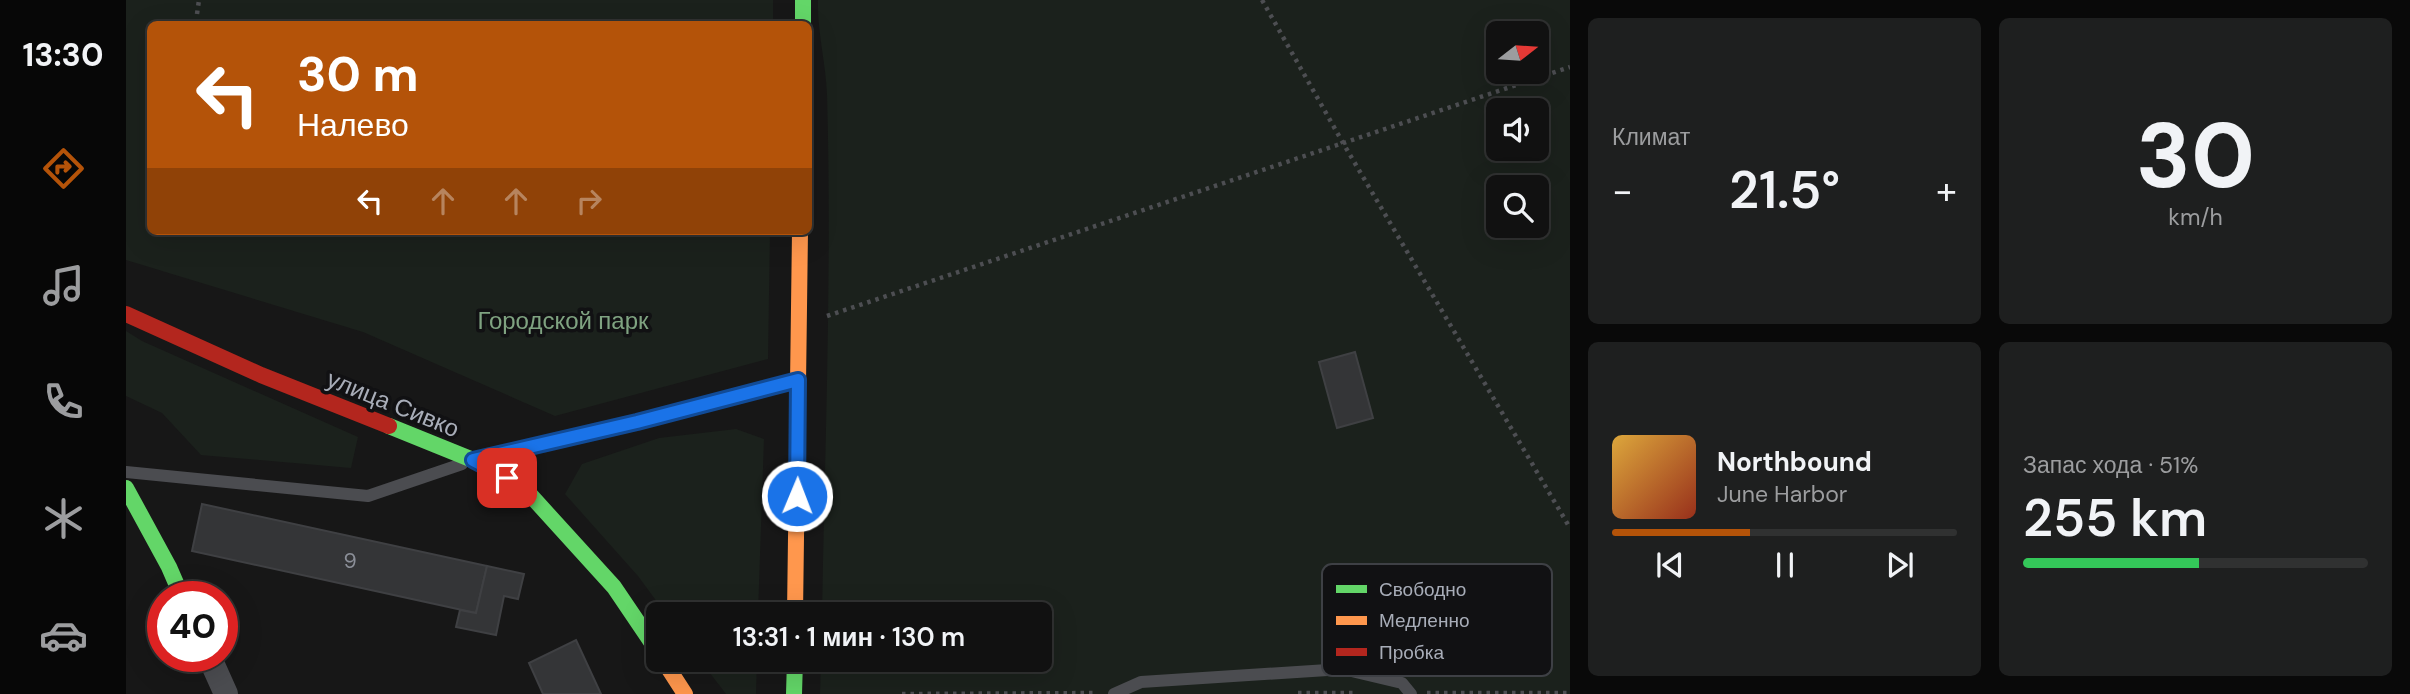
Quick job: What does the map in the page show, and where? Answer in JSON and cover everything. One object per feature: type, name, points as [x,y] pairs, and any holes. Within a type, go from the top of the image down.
[{"type":"street","points":[[803,0],[803,21]]},
{"type":"street","points":[[795,602],[800,235]]},
{"type":"street","name":"улица Сивко","points":[[126,314],[140,323],[261,375],[473,460],[524,488],[614,587],[646,634]]},
{"type":"street","points":[[473,460],[637,422],[798,380]]},
{"type":"street","points":[[126,488],[175,581]]},
{"type":"street","points":[[216,672],[226,694]]},
{"type":"street","points":[[671,672],[685,694]]},
{"type":"street","points":[[794,694],[795,672]]},
{"type":"lane","points":[[126,472],[368,496],[473,460]]},
{"type":"lane","points":[[1114,694],[1141,682],[1322,670]]},
{"type":"lane","points":[[1372,676],[1402,683],[1411,694]]},
{"type":"path","points":[[197,14],[200,0]]},
{"type":"path","points":[[1262,0],[1570,528]]},
{"type":"path","points":[[827,316],[1570,67]]},
{"type":"green space","name":"Городской парк","points":[[126,0],[773,0],[773,21],[147,21],[147,235],[770,235],[768,359],[555,416],[363,332],[126,260]]},
{"type":"green space","points":[[818,0],[1570,0],[1570,694],[820,694],[821,672],[1052,672],[1052,602],[822,602],[828,290],[826,83]]},
{"type":"green space","points":[[126,331],[142,341],[358,437],[351,468],[201,455],[162,413],[126,396]]},
{"type":"green space","points":[[736,429],[764,439],[758,602],[657,602],[638,576],[565,494],[582,464],[659,438]]},
{"type":"green space","points":[[709,672],[757,672],[756,694],[726,694]]},
{"type":"building","points":[[1355,352],[1373,418],[1337,428],[1319,362]]},
{"type":"building","points":[[202,504],[487,566],[476,613],[192,551]]},
{"type":"building","points":[[487,566],[524,574],[518,599],[504,596],[496,635],[456,627],[460,610],[476,613]]},
{"type":"building","points":[[576,640],[601,694],[543,694],[529,663]]},
{"type":"traffic: fast","points":[[803,0],[803,21]]},
{"type":"traffic: fast","points":[[389,426],[473,460],[524,488],[614,587],[646,634]]},
{"type":"traffic: fast","points":[[126,488],[175,581]]},
{"type":"traffic: fast","points":[[794,694],[795,672]]},
{"type":"traffic: slow","points":[[795,602],[800,235]]},
{"type":"traffic: slow","points":[[473,460],[637,422],[798,380]]},
{"type":"traffic: slow","points":[[671,672],[685,694]]},
{"type":"traffic: jam","points":[[126,314],[261,375],[389,426]]},
{"type":"route","points":[[507,478],[473,460],[637,422],[798,380],[797,496]]}]
